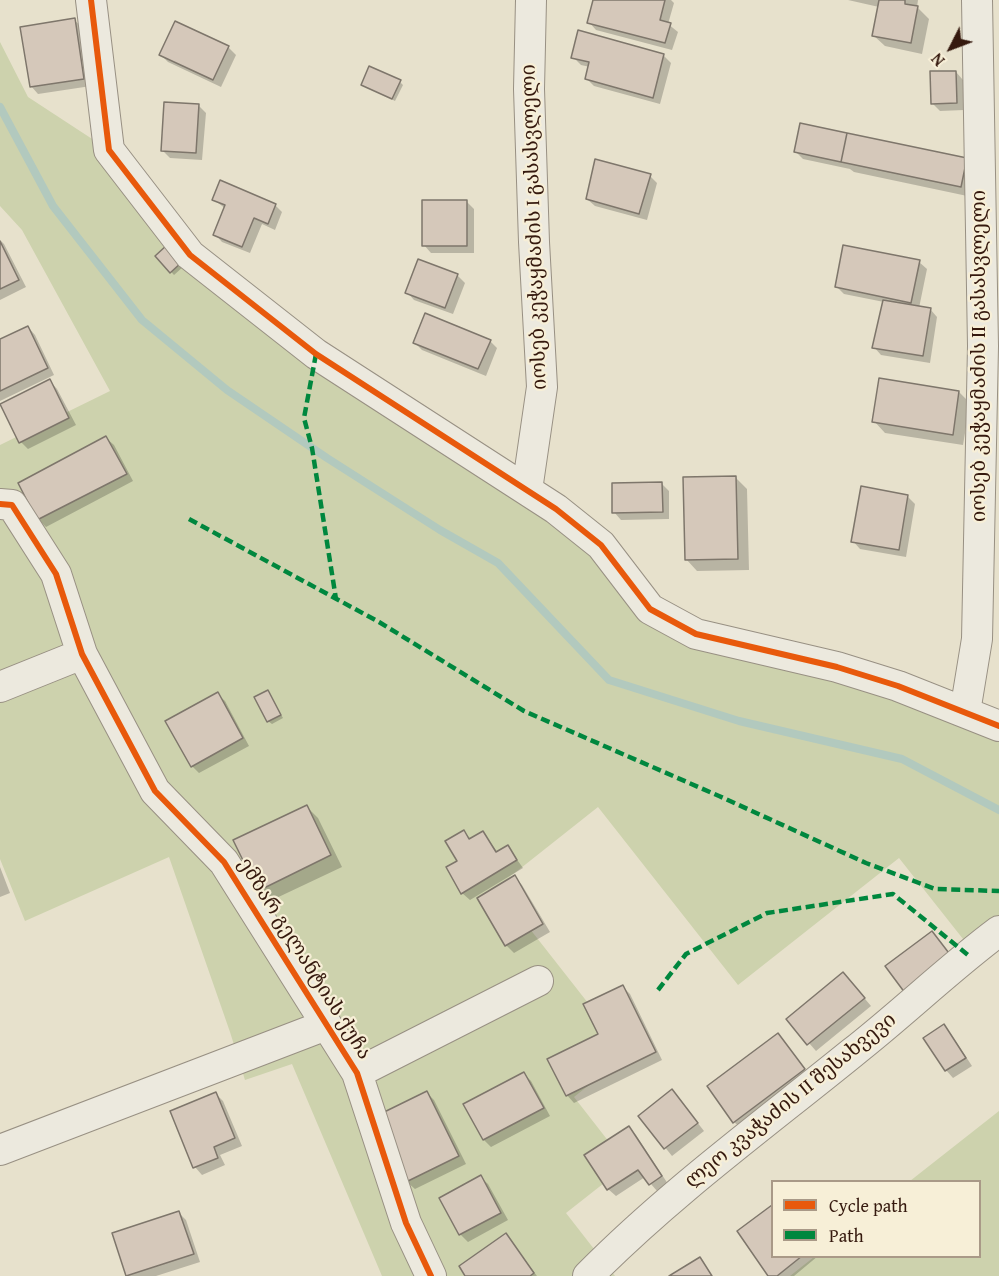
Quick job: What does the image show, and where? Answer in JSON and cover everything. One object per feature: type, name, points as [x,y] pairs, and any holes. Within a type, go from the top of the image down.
[{"type":"street","points":[[91,0],[110,150],[190,255],[316,354],[556,509],[601,545],[650,609],[696,634],[837,667],[898,686],[999,726]]},
{"type":"street","name":"იოსებ კეჭაყმაძის I გასასვლელი","points":[[527,490],[542,387],[534,242],[530,101],[531,0]]},
{"type":"street","name":"იოსებ კეჭაყმაძის II გასასვლელი","points":[[964,712],[977,639],[982,405],[983,314],[977,0]]},
{"type":"street","name":"ემზარ გელანტიას ქუჩა","points":[[0,504],[12,505],[56,574],[82,654],[155,791],[224,862],[357,1073],[406,1223],[431,1276]]},
{"type":"street","points":[[0,687],[82,654]]},
{"type":"street","name":"ლეო კვაჭაძის II შესახვევი","points":[[588,1276],[627,1237],[741,1140],[854,1052],[999,931]]},
{"type":"street","points":[[357,1073],[538,981]]},
{"type":"street","points":[[0,1150],[326,1025]]},
{"type":"green space","points":[[0,42],[28,97],[109,150],[190,255],[527,490],[651,609],[999,726],[999,950],[982,963],[899,858],[738,985],[598,807],[497,887],[628,1054],[574,1097],[627,1165],[566,1213],[615,1276],[382,1276],[292,1064],[245,1080],[169,857],[25,921],[0,859],[0,445],[110,391],[22,230],[0,206]]},
{"type":"green space","points":[[999,1111],[999,1276],[790,1276],[813,1258],[981,1258],[981,1180],[911,1180]]},
{"type":"building","points":[[593,0],[665,0],[660,20],[671,23],[665,43],[587,23]]},
{"type":"building","points":[[879,0],[905,0],[905,4],[918,6],[911,43],[872,36]]},
{"type":"building","points":[[75,18],[84,79],[30,87],[20,27]]},
{"type":"building","points":[[175,21],[229,46],[213,80],[159,55]]},
{"type":"building","points":[[578,30],[664,54],[653,98],[585,79],[589,62],[571,58]]},
{"type":"building","points":[[369,66],[401,80],[392,99],[361,85]]},
{"type":"building","points":[[930,71],[956,71],[957,103],[931,104]]},
{"type":"building","points":[[164,102],[199,104],[196,153],[161,151]]},
{"type":"building","points":[[800,123],[847,133],[841,162],[794,152]]},
{"type":"building","points":[[847,133],[967,158],[961,187],[841,162]]},
{"type":"building","points":[[595,159],[651,174],[639,214],[586,199]]},
{"type":"building","points":[[220,180],[276,204],[268,224],[254,218],[242,247],[213,235],[225,205],[212,200]]},
{"type":"building","points":[[422,200],[467,200],[467,246],[422,246]]},
{"type":"building","points":[[0,241],[19,280],[0,289]]},
{"type":"building","points":[[167,245],[182,262],[170,273],[155,256]]},
{"type":"building","points":[[843,245],[920,260],[911,303],[835,287]]},
{"type":"building","points":[[418,259],[458,274],[445,308],[405,293]]},
{"type":"building","points":[[883,300],[931,308],[923,356],[872,348]]},
{"type":"building","points":[[425,313],[491,340],[478,369],[413,343]]},
{"type":"building","points":[[28,326],[48,368],[0,391],[0,339]]},
{"type":"building","points":[[879,378],[959,391],[953,435],[872,422]]},
{"type":"building","points":[[50,379],[69,418],[19,443],[0,404]]},
{"type":"building","points":[[106,436],[127,474],[37,520],[18,483]]},
{"type":"building","points":[[736,476],[738,559],[685,560],[683,477]]},
{"type":"building","points":[[662,482],[663,512],[612,513],[612,483]]},
{"type":"building","points":[[861,486],[908,495],[899,550],[851,542]]},
{"type":"building","points":[[268,690],[281,715],[267,722],[254,697]]},
{"type":"building","points":[[218,692],[243,738],[191,767],[165,721]]},
{"type":"building","points":[[307,805],[331,855],[258,891],[233,840]]},
{"type":"building","points":[[464,830],[469,839],[483,831],[496,852],[508,845],[517,860],[461,894],[446,867],[457,861],[445,841]]},
{"type":"building","points":[[515,875],[543,924],[505,946],[477,898]]},
{"type":"building","points":[[932,931],[955,961],[908,997],[885,966]]},
{"type":"building","points":[[843,972],[865,998],[807,1045],[786,1019]]},
{"type":"building","points":[[623,985],[656,1052],[566,1096],[547,1059],[598,1034],[583,1004]]},
{"type":"building","points":[[944,1024],[966,1058],[945,1071],[923,1038]]},
{"type":"building","points":[[778,1033],[805,1069],[733,1123],[707,1086]]},
{"type":"building","points":[[524,1072],[544,1108],[483,1140],[463,1104]]},
{"type":"building","points":[[672,1089],[698,1123],[664,1149],[638,1116]]},
{"type":"building","points":[[427,1091],[459,1156],[406,1182],[374,1117]]},
{"type":"building","points":[[216,1092],[235,1138],[214,1147],[218,1158],[193,1168],[170,1111]]},
{"type":"building","points":[[629,1126],[662,1176],[649,1185],[638,1170],[607,1190],[584,1155]]},
{"type":"building","points":[[481,1175],[501,1213],[459,1235],[439,1198]]},
{"type":"building","points":[[771,1206],[771,1258],[800,1258],[777,1276],[768,1276],[737,1231]]},
{"type":"building","points":[[179,1211],[194,1254],[126,1276],[112,1233]]},
{"type":"building","points":[[506,1233],[534,1273],[530,1276],[465,1276],[459,1266]]},
{"type":"building","points":[[700,1257],[712,1276],[669,1276]]},
{"type":"waterway","points":[[0,107],[53,206],[142,320],[227,390],[327,458],[440,530],[498,563],[609,680],[739,721],[902,759],[999,810]]},
{"type":"marked path","points":[[316,354],[304,418],[312,448],[336,599]]},
{"type":"marked path","points":[[189,519],[379,622],[524,711],[866,863],[935,889],[999,891]]},
{"type":"marked path","points":[[658,990],[686,954],[767,913],[893,894],[968,955]]},
{"type":"cycle path","points":[[91,0],[109,150],[190,255],[316,354],[556,509],[601,545],[650,609],[696,634],[837,667],[898,686],[999,726]]},
{"type":"cycle path","points":[[0,504],[12,505],[56,574],[82,654],[155,791],[224,862],[357,1073],[406,1223],[431,1276]]}]
